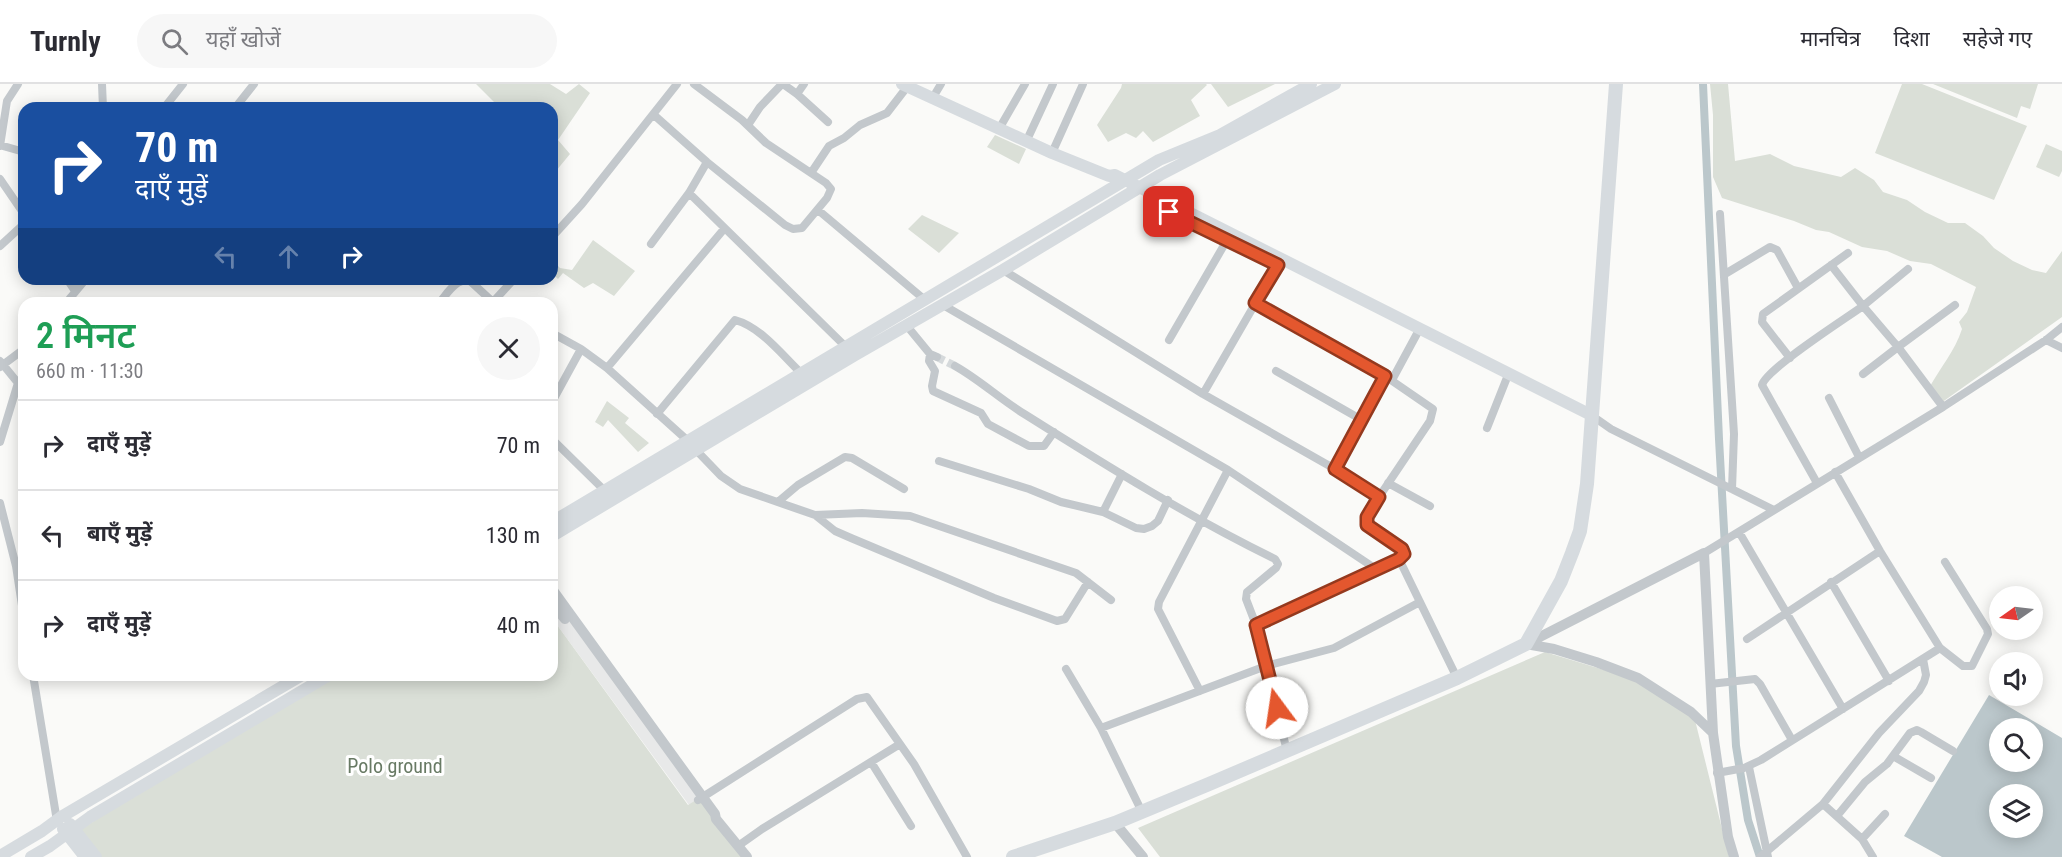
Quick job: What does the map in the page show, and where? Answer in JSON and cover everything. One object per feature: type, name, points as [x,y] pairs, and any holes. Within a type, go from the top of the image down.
[{"type":"main road","points":[[558,518],[899,313],[957,281],[1117,180],[1220,135],[1311,84]]},
{"type":"main road","points":[[1013,857],[1116,823],[1457,678],[1526,644],[1561,581],[1580,531],[1587,484],[1616,84]]},
{"type":"main road","points":[[904,85],[1026,142],[1117,180],[1227,240],[1279,262]]},
{"type":"main road","points":[[558,532],[1135,190],[1191,158],[1277,116],[1327,86]]},
{"type":"main road","points":[[1135,190],[1590,419]]},
{"type":"main road","points":[[957,281],[965,292]]},
{"type":"main road","points":[[0,856],[286,681]]},
{"type":"main road","points":[[31,857],[101,811],[319,681]]},
{"type":"main road","points":[[61,818],[85,857]]},
{"type":"main road","points":[[70,831],[96,857]]},
{"type":"street","points":[[18,84],[6,101],[0,145],[18,150]]},
{"type":"street","points":[[102,84],[103,102]]},
{"type":"street","points":[[169,102],[183,84]]},
{"type":"street","points":[[240,102],[254,84]]},
{"type":"street","points":[[558,230],[582,204],[677,84]]},
{"type":"street","points":[[654,115],[707,162],[793,229],[802,228],[831,193],[831,189],[826,183],[766,143],[748,125],[694,84]]},
{"type":"street","points":[[748,125],[760,107],[783,84],[828,122]]},
{"type":"street","points":[[797,94],[804,84]]},
{"type":"street","points":[[932,99],[941,84]]},
{"type":"street","points":[[999,129],[1025,84]]},
{"type":"street","points":[[1026,142],[1053,84]]},
{"type":"street","points":[[1052,153],[1083,84]]},
{"type":"street","points":[[811,173],[829,146],[844,138],[860,124],[887,112],[894,106],[904,85]]},
{"type":"street","points":[[651,244],[707,162]]},
{"type":"street","points":[[0,179],[18,205]]},
{"type":"street","points":[[688,193],[846,347]]},
{"type":"street","points":[[818,210],[925,300]]},
{"type":"street","points":[[1720,214],[1734,434],[1732,489]]},
{"type":"street","points":[[607,369],[724,229]]},
{"type":"street","points":[[0,246],[18,230]]},
{"type":"street","points":[[1169,340],[1227,240]]},
{"type":"street","points":[[1725,274],[1770,246],[1777,250],[1798,288]]},
{"type":"street","points":[[1790,358],[1762,322],[1763,314],[1848,253]]},
{"type":"street","points":[[1203,394],[1279,262]]},
{"type":"street","points":[[1831,265],[1898,347],[1943,407]]},
{"type":"street","points":[[1817,483],[1762,385],[1764,379],[1863,306],[1908,269]]},
{"type":"street","points":[[1003,270],[1203,394],[1335,469],[1379,497]]},
{"type":"street","points":[[444,297],[454,285]]},
{"type":"street","points":[[475,285],[488,297]]},
{"type":"street","points":[[499,297],[509,285]]},
{"type":"street","points":[[1255,303],[1389,378],[1433,409],[1430,421],[1379,497],[1366,522],[1370,528],[1402,549],[1404,554],[1399,559],[1256,625]]},
{"type":"street","points":[[943,305],[1228,470],[1376,569]]},
{"type":"street","points":[[1863,374],[1955,305]]},
{"type":"street","points":[[657,414],[735,320],[745,323],[759,333],[801,373]]},
{"type":"street","points":[[906,326],[934,356],[929,361],[935,371],[933,391],[981,413],[988,424],[1029,446],[1044,446],[1054,432]]},
{"type":"street","points":[[1526,644],[1704,553],[1943,407],[2046,340],[2062,327]]},
{"type":"street","points":[[1335,469],[1362,420],[1417,333]]},
{"type":"street","points":[[558,336],[581,349],[607,369],[687,441]]},
{"type":"street","points":[[2046,340],[2062,348]]},
{"type":"street","points":[[558,391],[581,349]]},
{"type":"street","points":[[0,442],[18,383],[1,365],[18,353]]},
{"type":"street","points":[[955,366],[1024,414],[1122,474],[1275,560],[1278,564],[1276,568],[1247,592],[1246,599],[1256,625],[1287,751]]},
{"type":"street","points":[[1276,371],[1362,420]]},
{"type":"street","points":[[1487,428],[1507,378]]},
{"type":"street","points":[[1829,398],[1859,457]]},
{"type":"street","points":[[1590,419],[1774,510]]},
{"type":"street","points":[[558,445],[604,490]]},
{"type":"street","points":[[696,450],[729,482],[740,489],[815,515],[835,531],[994,598],[1057,621],[1065,619],[1088,582]]},
{"type":"street","points":[[779,501],[798,485],[845,457],[852,458],[904,489]]},
{"type":"street","points":[[939,461],[1029,489],[1061,502],[1103,512],[1136,528],[1144,529],[1152,526],[1158,520],[1168,500]]},
{"type":"street","points":[[1200,691],[1158,609],[1159,602],[1228,470]]},
{"type":"street","points":[[1834,472],[1940,648],[1963,666],[1972,666],[1988,634],[1987,629],[1945,562]]},
{"type":"street","points":[[1103,512],[1122,474]]},
{"type":"street","points":[[1388,483],[1430,506]]},
{"type":"street","points":[[0,503],[18,579]]},
{"type":"street","points":[[815,515],[861,513],[910,516],[1076,573],[1111,600]]},
{"type":"street","points":[[1739,532],[1843,709]]},
{"type":"street","points":[[1747,639],[1880,551]]},
{"type":"street","points":[[1704,553],[1713,733],[1717,773],[1728,837],[1734,857]]},
{"type":"street","points":[[1399,559],[1457,678]]},
{"type":"street","points":[[1831,582],[1889,681]]},
{"type":"street","points":[[558,597],[700,798]]},
{"type":"street","points":[[1101,728],[1266,666],[1334,648],[1420,602]]},
{"type":"street","points":[[558,610],[747,857]]},
{"type":"street","points":[[1526,644],[1554,649],[1638,678],[1690,712],[1713,733]]},
{"type":"street","points":[[1717,773],[1746,768],[1940,648]]},
{"type":"street","points":[[1746,768],[1764,856],[1823,804],[1879,734],[1919,691],[1926,675],[1923,659]]},
{"type":"street","points":[[1066,669],[1101,728],[1142,812]]},
{"type":"street","points":[[1710,684],[1752,678],[1760,684],[1792,740]]},
{"type":"street","points":[[34,681],[56,805],[61,818]]},
{"type":"street","points":[[700,798],[862,697],[870,700],[914,764],[967,857]]},
{"type":"street","points":[[1837,816],[1865,782],[1881,771],[1910,733],[1917,730],[1953,751]]},
{"type":"street","points":[[738,846],[900,744]]},
{"type":"street","points":[[1893,756],[1931,778]]},
{"type":"street","points":[[871,762],[910,825]]},
{"type":"street","points":[[1823,804],[1862,839],[1873,857]]},
{"type":"street","points":[[1862,839],[1885,814]]},
{"type":"street","points":[[1116,823],[1143,857]]},
{"type":"shaded area","points":[[558,595],[704,795],[689,805],[558,626]]},
{"type":"shaded area","points":[[1989,695],[1989,706],[2008,706],[2028,718],[1989,718],[1989,772],[2043,772],[2043,727],[2062,738],[2062,857],[1942,857],[1904,836]]},
{"type":"green space","points":[[476,84],[550,84],[566,94],[579,84],[590,93],[558,140],[558,102],[494,102]]},
{"type":"green space","points":[[1122,84],[1207,85],[1191,100],[1200,116],[1153,142],[1143,131],[1136,138],[1126,133],[1108,142],[1097,125]]},
{"type":"green space","points":[[1211,84],[1275,84],[1228,107]]},
{"type":"green space","points":[[1710,84],[1728,84],[1735,161],[1770,154],[1794,166],[1841,177],[1855,168],[1874,180],[1883,192],[1907,200],[1948,223],[1965,223],[1983,236],[1994,248],[2032,270],[2046,273],[2062,251],[2062,317],[1941,403],[1929,388],[1959,337],[1962,329],[1959,322],[1967,312],[1976,287],[1931,264],[1910,261],[1887,251],[1862,247],[1829,232],[1816,230],[1722,198],[1713,177],[1713,115]]},
{"type":"green space","points":[[1902,84],[1922,84],[2027,126],[1994,200],[1875,153]]},
{"type":"green space","points":[[1933,84],[2038,84],[2030,109],[2021,106],[2017,118]]},
{"type":"green space","points":[[995,135],[1026,149],[1019,164],[987,147]]},
{"type":"green space","points":[[558,140],[570,154],[558,169]]},
{"type":"green space","points":[[2046,144],[2062,151],[2062,171],[2059,177],[2036,167]]},
{"type":"green space","points":[[922,215],[959,233],[939,253],[908,229]]},
{"type":"green space","points":[[593,240],[635,271],[614,296],[593,283],[584,288],[563,273],[558,279],[558,266],[572,270]]},
{"type":"green space","points":[[607,401],[629,418],[625,423],[649,443],[638,452],[608,420],[603,427],[595,422]]},
{"type":"green space","name":"Polo ground","points":[[558,626],[688,805],[704,795],[749,857],[98,857],[77,832],[312,681],[558,681]]},
{"type":"green space","points":[[1545,652],[1634,679],[1694,716],[1729,857],[1160,857],[1138,828]]},
{"type":"waterway","points":[[1703,84],[1736,746],[1748,820],[1760,857]]},
{"type":"tunnel","points":[[937,357],[955,366]]},
{"type":"route","points":[[1169,212],[1278,265],[1255,303],[1385,376],[1335,469],[1379,497],[1367,517],[1367,525],[1402,549],[1404,554],[1399,559],[1256,625],[1277,708]]}]
